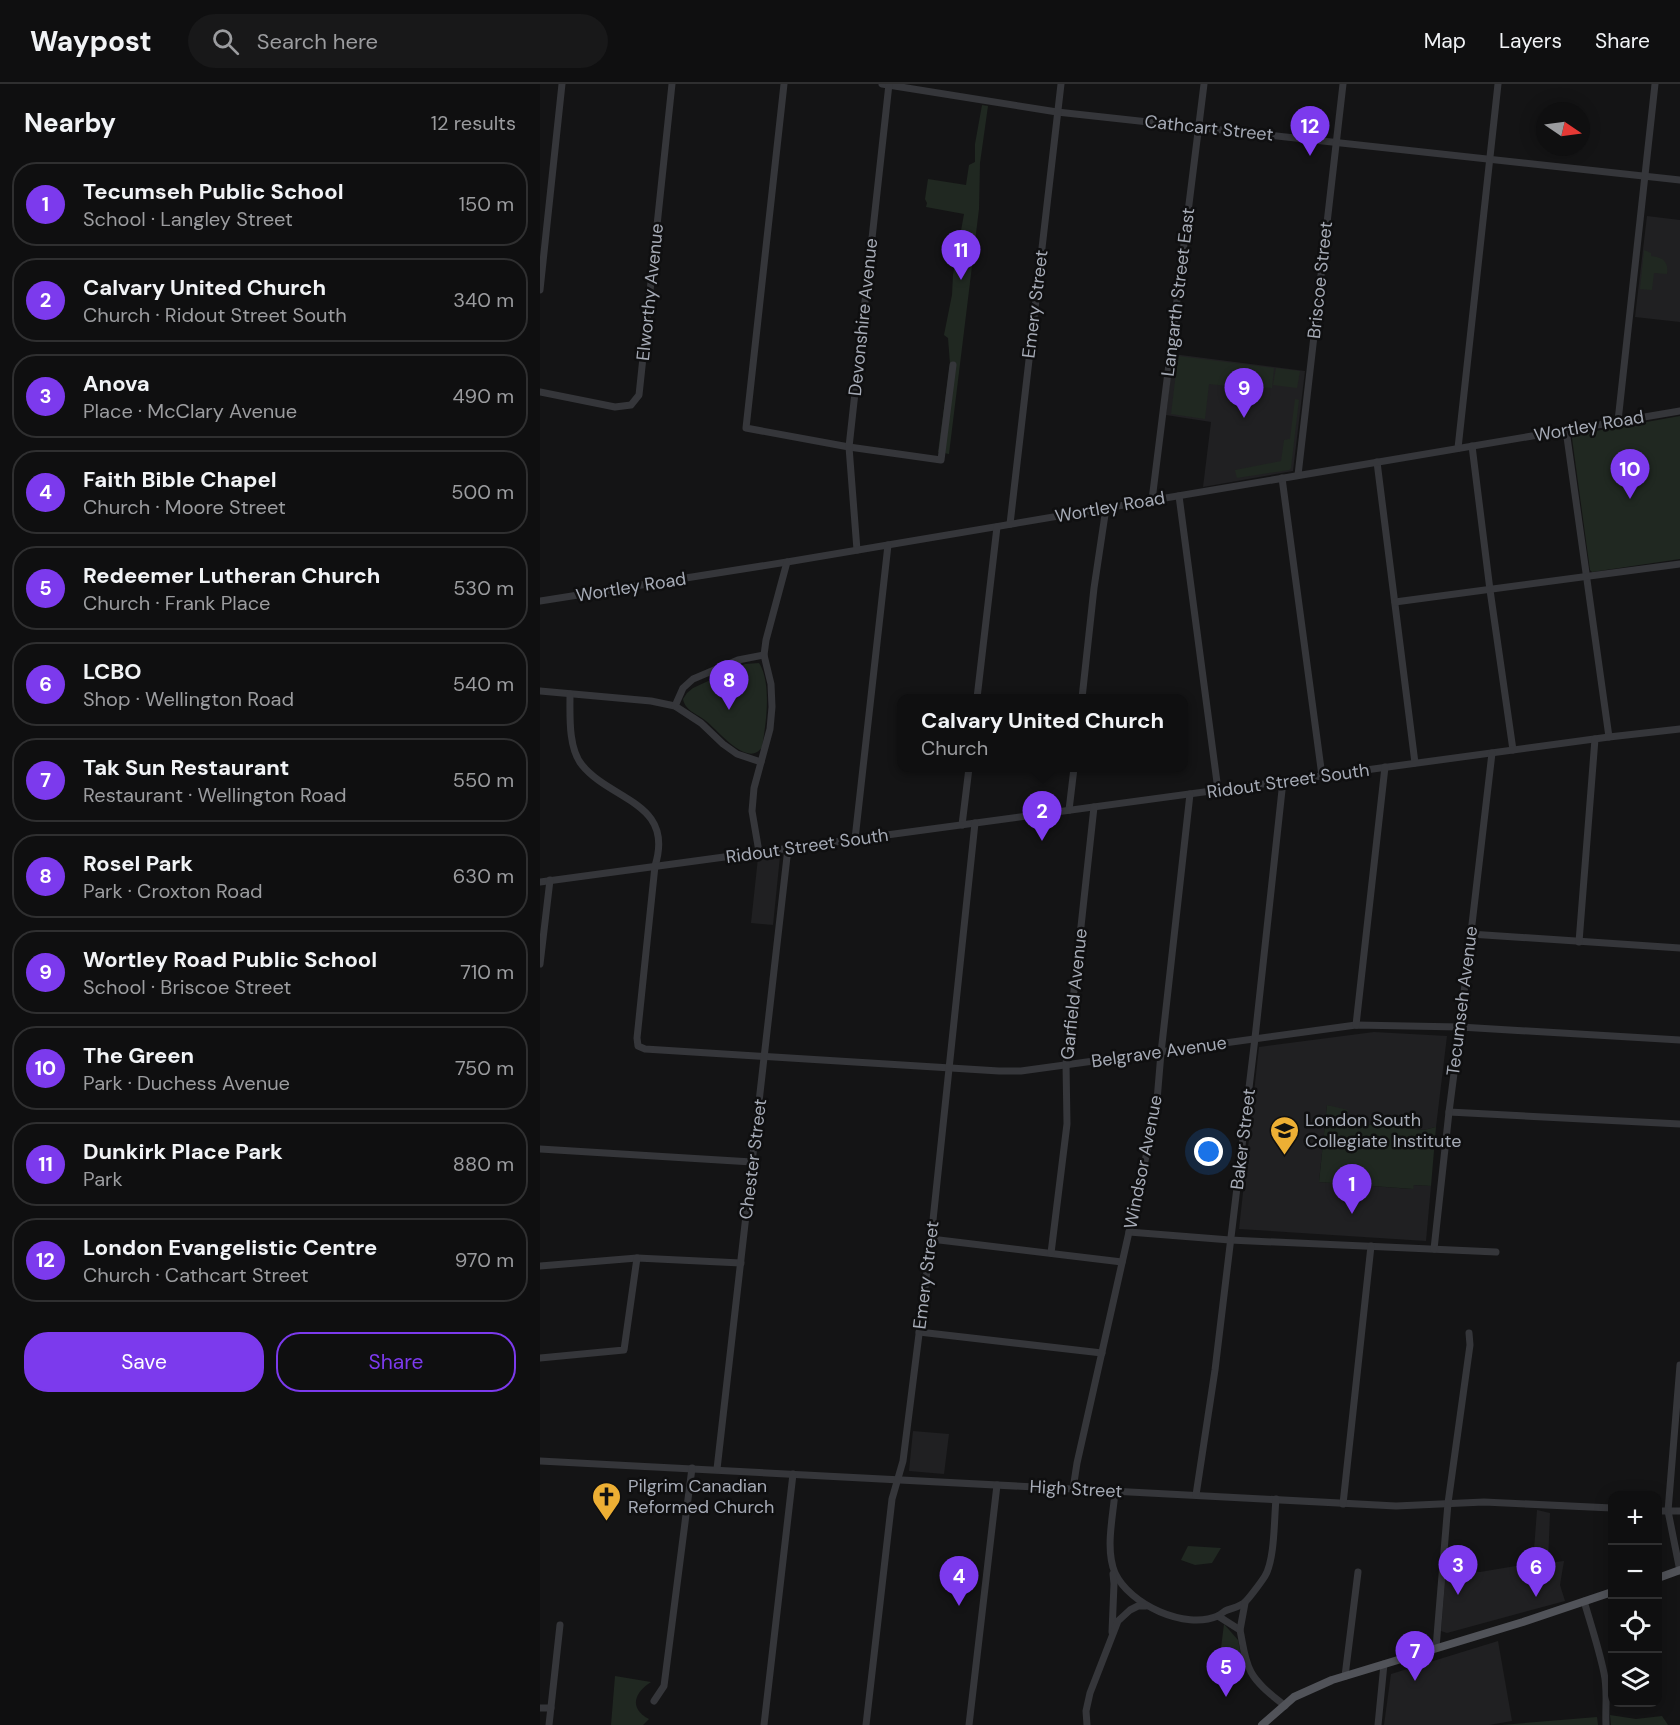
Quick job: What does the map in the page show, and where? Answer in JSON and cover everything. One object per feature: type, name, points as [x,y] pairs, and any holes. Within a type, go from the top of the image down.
[{"type":"main road","points":[[1662,1577],[1680,1570]]},
{"type":"main road","points":[[1262,1725],[1294,1697],[1332,1680],[1608,1593]]},
{"type":"street","points":[[540,290],[544,214],[562,84]]},
{"type":"street","name":"Elworthy Avenue","points":[[540,392],[615,407],[631,405],[639,395],[672,84]]},
{"type":"street","points":[[784,84],[746,428],[849,447],[941,460],[953,365]]},
{"type":"street","name":"Cathcart Street","points":[[886,84],[1057,112],[1680,180]]},
{"type":"street","name":"Devonshire Avenue","points":[[857,550],[849,447],[886,84]]},
{"type":"street","name":"Emery Street","points":[[1010,524],[1060,84]]},
{"type":"street","name":"Langarth Street East","points":[[1152,500],[1204,84]]},
{"type":"street","name":"Briscoe Street","points":[[1298,475],[1343,84]]},
{"type":"street","points":[[1458,448],[1498,84]]},
{"type":"street","points":[[1618,421],[1654,84]]},
{"type":"street","name":"Wortley Road","points":[[540,601],[997,527],[1680,411]]},
{"type":"street","points":[[1566,430],[1609,737]]},
{"type":"street","points":[[1472,446],[1513,750]]},
{"type":"street","points":[[1377,462],[1415,763]]},
{"type":"street","points":[[1282,478],[1322,776]]},
{"type":"street","points":[[1179,496],[1218,790]]},
{"type":"street","points":[[1083,694],[1094,588],[1106,508]]},
{"type":"street","points":[[978,694],[997,527]]},
{"type":"street","points":[[855,839],[888,545]]},
{"type":"street","points":[[759,852],[752,811],[754,788],[771,729],[772,707],[771,684],[764,655],[786,562]]},
{"type":"street","points":[[1395,602],[1680,564]]},
{"type":"street","points":[[675,706],[683,688],[693,680],[738,660],[764,655]]},
{"type":"street","points":[[540,692],[651,701],[675,706],[701,723],[737,754],[761,762]]},
{"type":"street","points":[[570,694],[570,730],[580,764],[592,775],[643,809],[655,825],[659,842],[659,854],[655,866]]},
{"type":"street","name":"Ridout Street South","points":[[540,882],[1680,729]]},
{"type":"street","points":[[1580,942],[1595,739]]},
{"type":"street","name":"Tecumseh Avenue","points":[[1434,1249],[1492,753]]},
{"type":"street","points":[[1356,1025],[1385,767]]},
{"type":"street","points":[[962,825],[969,772]]},
{"type":"street","points":[[1070,810],[1074,772]]},
{"type":"street","name":"Baker Street","points":[[1196,1495],[1215,1370],[1283,781]]},
{"type":"street","name":"Windsor Avenue","points":[[1073,1489],[1077,1462],[1156,1112],[1190,794]]},
{"type":"street","name":"Garfield Avenue","points":[[1051,1253],[1067,1124],[1066,1064],[1094,807]]},
{"type":"street","name":"Emery Street","points":[[866,1725],[892,1499],[903,1461],[931,1239],[975,823]]},
{"type":"street","name":"Chester Street","points":[[717,1469],[788,848]]},
{"type":"street","name":"Belgrave Avenue","points":[[655,866],[637,1038],[638,1046],[645,1049],[764,1058],[1021,1071],[1356,1025],[1460,1028],[1680,1040]]},
{"type":"street","points":[[540,964],[550,880]]},
{"type":"street","points":[[1470,934],[1680,948]]},
{"type":"street","points":[[1449,1112],[1680,1124]]},
{"type":"street","points":[[540,1149],[752,1162]]},
{"type":"street","points":[[1129,1232],[1230,1240],[1496,1252]]},
{"type":"street","points":[[931,1239],[1122,1262]]},
{"type":"street","points":[[1344,1504],[1371,1246]]},
{"type":"street","points":[[540,1266],[637,1258],[741,1263]]},
{"type":"street","points":[[540,1358],[624,1350],[637,1258]]},
{"type":"street","points":[[919,1332],[1102,1353]]},
{"type":"street","points":[[1436,1648],[1448,1503],[1470,1345],[1468,1333]]},
{"type":"street","points":[[1680,1365],[1668,1511],[1680,1570]]},
{"type":"street","name":"High Street","points":[[540,1461],[1344,1504],[1396,1506],[1494,1502],[1608,1508]]},
{"type":"street","points":[[654,1701],[664,1686],[692,1468]]},
{"type":"street","points":[[764,1725],[793,1474]]},
{"type":"street","points":[[969,1725],[997,1485]]},
{"type":"street","points":[[1115,1492],[1110,1540],[1114,1571],[1120,1582],[1146,1606],[1167,1615],[1186,1619],[1218,1616],[1245,1603]]},
{"type":"street","points":[[1276,1499],[1272,1552],[1266,1574],[1245,1603],[1240,1630],[1245,1657],[1252,1673],[1284,1706]]},
{"type":"street","points":[[1662,1511],[1680,1511]]},
{"type":"street","points":[[1112,1557],[1114,1584],[1112,1635]]},
{"type":"street","points":[[1346,1676],[1358,1572]]},
{"type":"street","points":[[1584,1600],[1604,1674],[1607,1696],[1606,1725]]},
{"type":"street","points":[[1087,1725],[1086,1711],[1090,1693],[1118,1621],[1138,1606],[1146,1606]]},
{"type":"street","points":[[1218,1616],[1240,1630]]},
{"type":"street","points":[[549,1725],[560,1625]]},
{"type":"street","points":[[1378,1725],[1384,1664]]},
{"type":"street","points":[[540,1708],[551,1708]]},
{"type":"shaded area","points":[[982,105],[988,106],[980,163],[979,209],[949,454],[938,452],[950,364],[948,338],[944,335],[964,214],[926,207],[925,199],[928,179],[966,185],[969,165],[975,162],[975,144]]},
{"type":"shaded area","points":[[1647,216],[1680,220],[1680,322],[1635,317]]},
{"type":"shaded area","points":[[1644,250],[1651,253],[1651,256],[1661,259],[1667,266],[1667,274],[1654,273],[1652,290],[1640,289]]},
{"type":"shaded area","points":[[1173,354],[1305,371],[1293,471],[1203,487],[1211,422],[1166,415]]},
{"type":"shaded area","points":[[1178,356],[1274,368],[1272,388],[1255,387],[1254,389],[1209,384],[1205,419],[1171,414]]},
{"type":"shaded area","points":[[1276,368],[1300,371],[1297,388],[1273,385]]},
{"type":"shaded area","points":[[1295,399],[1299,400],[1291,468],[1237,478],[1235,470],[1281,461],[1284,440],[1290,439]]},
{"type":"shaded area","points":[[1680,416],[1680,559],[1592,572],[1573,435]]},
{"type":"shaded area","points":[[759,663],[766,681],[765,727],[762,747],[756,753],[749,753],[733,746],[689,709],[683,699],[693,688],[745,664]]},
{"type":"shaded area","points":[[780,856],[773,925],[751,923],[758,858]]},
{"type":"shaded area","name":"London South Collegiate Institute","points":[[1374,1032],[1447,1036],[1436,1127],[1424,1130],[1347,1122],[1336,1108],[1327,1105],[1319,1182],[1412,1189],[1414,1185],[1431,1186],[1426,1241],[1239,1229],[1259,1047]]},
{"type":"shaded area","points":[[1327,1105],[1348,1110],[1347,1122],[1424,1130],[1436,1127],[1431,1186],[1414,1185],[1413,1189],[1319,1182]]},
{"type":"shaded area","points":[[913,1431],[949,1434],[944,1474],[909,1471]]},
{"type":"shaded area","points":[[1537,1510],[1550,1513],[1548,1563],[1564,1561],[1560,1585],[1565,1601],[1447,1633],[1441,1631],[1446,1569],[1480,1572],[1533,1563]]},
{"type":"shaded area","points":[[1188,1546],[1221,1548],[1212,1563],[1195,1565],[1181,1560]]},
{"type":"shaded area","points":[[1224,1624],[1238,1640],[1243,1664],[1240,1666],[1219,1664]]},
{"type":"shaded area","points":[[1498,1641],[1512,1721],[1489,1725],[1384,1725],[1391,1674]]},
{"type":"shaded area","points":[[615,1676],[651,1682],[641,1690],[636,1700],[638,1710],[649,1719],[643,1725],[611,1725]]},
{"type":"shaded area","points":[[1610,1715],[1636,1719],[1662,1716],[1668,1725],[1611,1725]]},
{"type":"shaded area","points":[[1597,1717],[1598,1725],[1501,1725]]},
{"type":"place","name":"London Evangelistic Centre","points":[[1310,156]]},
{"type":"place","name":"Dunkirk Place Park","points":[[961,280]]},
{"type":"place","name":"Wortley Road Public School","points":[[1244,418]]},
{"type":"place","name":"The Green","points":[[1630,499]]},
{"type":"place","name":"Rosel Park","points":[[729,710]]},
{"type":"place","name":"Calvary United Church","points":[[1042,841]]},
{"type":"place","name":"London South Collegiate Institute","points":[[1284,1156]]},
{"type":"place","name":"Tecumseh Public School","points":[[1352,1214]]},
{"type":"place","name":"Pilgrim Canadian Reformed Church","points":[[607,1522]]},
{"type":"place","name":"Anova","points":[[1458,1595]]},
{"type":"place","name":"LCBO","points":[[1536,1597]]},
{"type":"place","name":"Faith Bible Chapel","points":[[959,1606]]},
{"type":"place","name":"Tak Sun Restaurant","points":[[1415,1681]]},
{"type":"place","name":"Redeemer Lutheran Church","points":[[1226,1697]]}]
